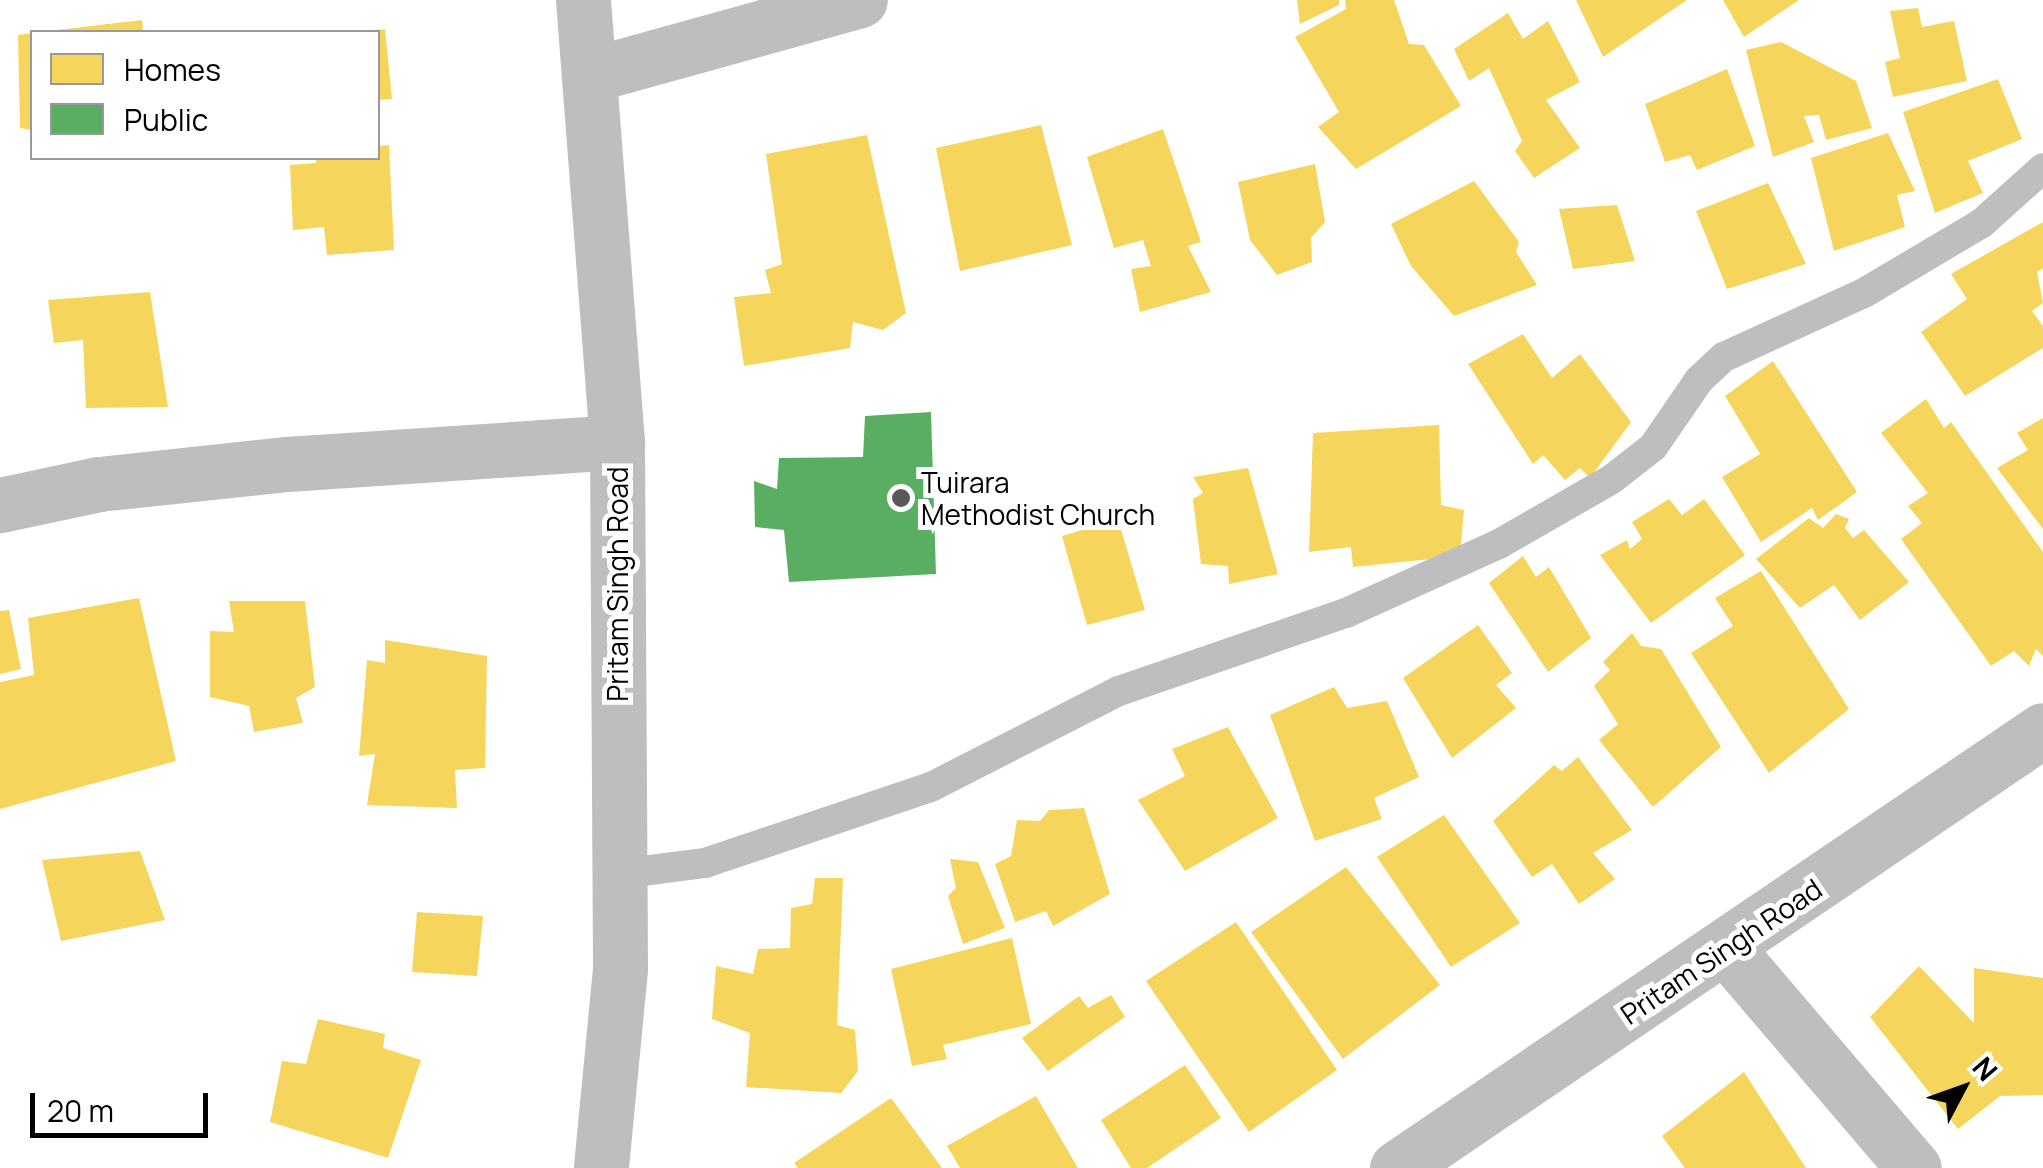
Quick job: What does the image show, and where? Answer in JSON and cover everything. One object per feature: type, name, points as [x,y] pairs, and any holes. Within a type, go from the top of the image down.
[{"type":"street","name":"Pritam Singh Road","points":[[584,0],[618,442],[620,969],[600,1168]]},
{"type":"street","points":[[590,75],[860,0]]},
{"type":"street","points":[[0,505],[98,484],[288,464],[618,442]]},
{"type":"street","name":"Pritam Singh Road","points":[[1396,1168],[2043,730]]},
{"type":"street","points":[[1726,948],[1914,1168]]},
{"type":"lane","points":[[619,874],[705,864],[931,787],[1119,692],[1346,613],[1499,544],[1612,479],[1653,447],[1699,380],[1724,357],[1864,294],[1982,222],[2043,168]]},
{"type":"building: Homes","points":[[1297,0],[1339,0],[1339,5],[1300,24]]},
{"type":"building: Homes","points":[[1345,0],[1394,0],[1409,44],[1424,45],[1461,106],[1356,169],[1318,127],[1339,112],[1295,37],[1346,9]]},
{"type":"building: Homes","points":[[1576,0],[1687,0],[1603,57]]},
{"type":"building: Homes","points":[[1723,0],[1799,0],[1744,37]]},
{"type":"building: Homes","points":[[1918,8],[1922,27],[1954,21],[1967,81],[1893,97],[1885,62],[1900,58],[1890,11]]},
{"type":"building: Homes","points":[[1508,13],[1523,39],[1548,21],[1580,82],[1546,100],[1580,148],[1534,178],[1515,151],[1522,141],[1489,68],[1469,81],[1454,49]]},
{"type":"building: Homes","points":[[142,20],[143,30],[57,30]]},
{"type":"building: Homes","points":[[385,29],[392,99],[380,100],[378,30]]},
{"type":"building: Homes","points":[[30,33],[30,130],[20,128],[18,35]]},
{"type":"building: Homes","points":[[1781,42],[1856,81],[1872,128],[1826,140],[1819,115],[1804,116],[1814,142],[1773,157],[1746,50]]},
{"type":"building: Homes","points":[[1727,69],[1755,146],[1697,170],[1690,155],[1665,162],[1645,104]]},
{"type":"building: Homes","points":[[1998,79],[2022,139],[1968,161],[1983,193],[1935,213],[1903,112]]},
{"type":"building: Homes","points":[[1041,125],[1072,245],[960,271],[936,148]]},
{"type":"building: Homes","points":[[1163,129],[1201,242],[1188,246],[1211,292],[1140,312],[1131,269],[1151,266],[1143,240],[1114,248],[1087,157]]},
{"type":"building: Homes","points":[[1888,133],[1915,191],[1897,195],[1905,227],[1834,251],[1811,158]]},
{"type":"building: Homes","points":[[867,135],[906,313],[883,330],[853,322],[850,348],[744,366],[734,297],[771,293],[765,270],[782,264],[766,154]]},
{"type":"building: Homes","points":[[389,145],[394,250],[327,255],[324,227],[293,230],[290,165],[316,160],[380,160],[380,146]]},
{"type":"building: Homes","points":[[1315,164],[1325,222],[1311,238],[1312,262],[1277,275],[1250,240],[1238,182]]},
{"type":"building: Homes","points":[[1474,181],[1519,242],[1516,252],[1537,285],[1454,316],[1411,266],[1391,224]]},
{"type":"building: Homes","points":[[1768,183],[1806,264],[1727,289],[1696,211]]},
{"type":"building: Homes","points":[[1617,205],[1635,261],[1573,269],[1559,209]]},
{"type":"building: Homes","points":[[2043,222],[2043,268],[2037,272],[2043,303],[2032,311],[2043,326],[2043,348],[1965,396],[1921,332],[1967,299],[1951,274]]},
{"type":"building: Homes","points":[[150,292],[168,407],[86,408],[83,340],[54,343],[48,300]]},
{"type":"building: Homes","points":[[1523,334],[1552,378],[1580,354],[1631,422],[1590,478],[1580,468],[1565,480],[1543,455],[1533,464],[1468,364]]},
{"type":"building: Homes","points":[[1773,361],[1857,492],[1818,520],[1812,508],[1761,542],[1722,477],[1760,454],[1725,396]]},
{"type":"building: Homes","points":[[1926,399],[1944,428],[1951,422],[2043,552],[2043,656],[2036,649],[2029,666],[2014,651],[1991,666],[1901,539],[1922,523],[1908,506],[1928,493],[1881,433]]},
{"type":"building: Homes","points":[[2043,418],[2043,529],[1997,468],[2028,450],[2017,433]]},
{"type":"building: Homes","points":[[1439,425],[1441,505],[1464,510],[1460,556],[1353,567],[1351,547],[1309,552],[1313,433]]},
{"type":"building: Homes","points":[[1248,468],[1278,574],[1229,584],[1228,566],[1201,564],[1193,499],[1203,493],[1193,477]]},
{"type":"building: Homes","points":[[1669,499],[1682,515],[1704,499],[1745,555],[1651,623],[1600,555],[1627,540],[1630,549],[1642,539],[1632,522]]},
{"type":"building: Homes","points":[[1836,514],[1849,519],[1845,528],[1853,538],[1864,530],[1909,582],[1860,620],[1834,585],[1800,608],[1756,559],[1809,518],[1823,528]]},
{"type":"building: Homes","points":[[1118,519],[1145,610],[1087,625],[1062,536]]},
{"type":"building: Homes","points":[[1523,556],[1536,577],[1549,567],[1591,638],[1548,672],[1489,583]]},
{"type":"building: Homes","points":[[1761,571],[1849,709],[1769,773],[1691,653],[1733,626],[1715,598]]},
{"type":"building: Homes","points":[[139,598],[176,761],[0,809],[0,682],[34,675],[28,618]]},
{"type":"building: Homes","points":[[229,601],[305,601],[315,687],[296,698],[303,723],[254,732],[249,706],[210,697],[210,631],[234,632]]},
{"type":"building: Homes","points":[[9,610],[21,669],[0,674],[0,611]]},
{"type":"building: Homes","points":[[1478,625],[1512,673],[1496,685],[1516,708],[1452,758],[1403,678]]},
{"type":"building: Homes","points":[[1632,633],[1641,646],[1661,649],[1721,747],[1653,807],[1599,740],[1618,724],[1594,686],[1610,670],[1603,662]]},
{"type":"building: Homes","points":[[385,640],[487,656],[485,768],[455,770],[457,808],[367,805],[375,754],[359,756],[367,660],[385,663]]},
{"type":"building: Homes","points":[[1334,687],[1347,708],[1387,701],[1419,777],[1374,798],[1382,819],[1315,841],[1270,715]]},
{"type":"building: Homes","points":[[1228,727],[1278,818],[1185,871],[1138,800],[1185,776],[1172,749]]},
{"type":"building: Homes","points":[[1578,757],[1632,830],[1593,853],[1615,879],[1579,904],[1552,864],[1532,877],[1493,821],[1554,765],[1562,771]]},
{"type":"building: Homes","points":[[1084,808],[1110,894],[1053,926],[1046,911],[1015,922],[995,864],[1011,856],[1017,820],[1040,821],[1049,810]]},
{"type":"building: Homes","points":[[1444,815],[1520,923],[1451,967],[1377,857]]},
{"type":"building: Homes","points":[[140,851],[165,920],[61,941],[42,860]]},
{"type":"building: Homes","points":[[950,859],[978,862],[1005,928],[963,944],[948,896],[956,888]]},
{"type":"building: Homes","points":[[1346,867],[1440,985],[1343,1059],[1251,932]]},
{"type":"building: Homes","points":[[815,878],[843,878],[837,1025],[855,1030],[858,1071],[841,1093],[746,1087],[750,1033],[712,1019],[716,966],[753,974],[758,949],[790,948],[791,908],[812,904]]},
{"type":"building: Homes","points":[[417,912],[483,916],[477,976],[412,972]]},
{"type":"building: Homes","points":[[1236,922],[1337,1070],[1249,1132],[1146,981]]},
{"type":"building: Homes","points":[[1012,938],[1031,1024],[943,1045],[947,1059],[912,1066],[891,969]]},
{"type":"building: Homes","points":[[1919,966],[1974,1023],[1974,968],[2043,978],[2043,1095],[2000,1096],[1958,1129],[1870,1017]]},
{"type":"building: Homes","points":[[1111,995],[1125,1017],[1048,1071],[1022,1038],[1079,996],[1088,1008]]},
{"type":"building: Homes","points":[[318,1019],[385,1034],[383,1048],[421,1060],[388,1158],[270,1122],[282,1061],[306,1064]]},
{"type":"building: Homes","points":[[1185,1065],[1221,1118],[1147,1168],[1131,1168],[1101,1120]]},
{"type":"building: Homes","points":[[1744,1072],[1806,1168],[1685,1168],[1662,1136]]},
{"type":"building: Homes","points":[[1036,1096],[1078,1168],[960,1168],[947,1146]]},
{"type":"building: Homes","points":[[891,1098],[942,1168],[798,1168],[794,1163]]},
{"type":"building: Public","points":[[931,412],[936,574],[789,582],[784,530],[755,527],[754,481],[777,489],[779,458],[863,457],[865,416]]},
{"type":"place","name":"Tuirara Methodist Church","points":[[901,498]]}]
